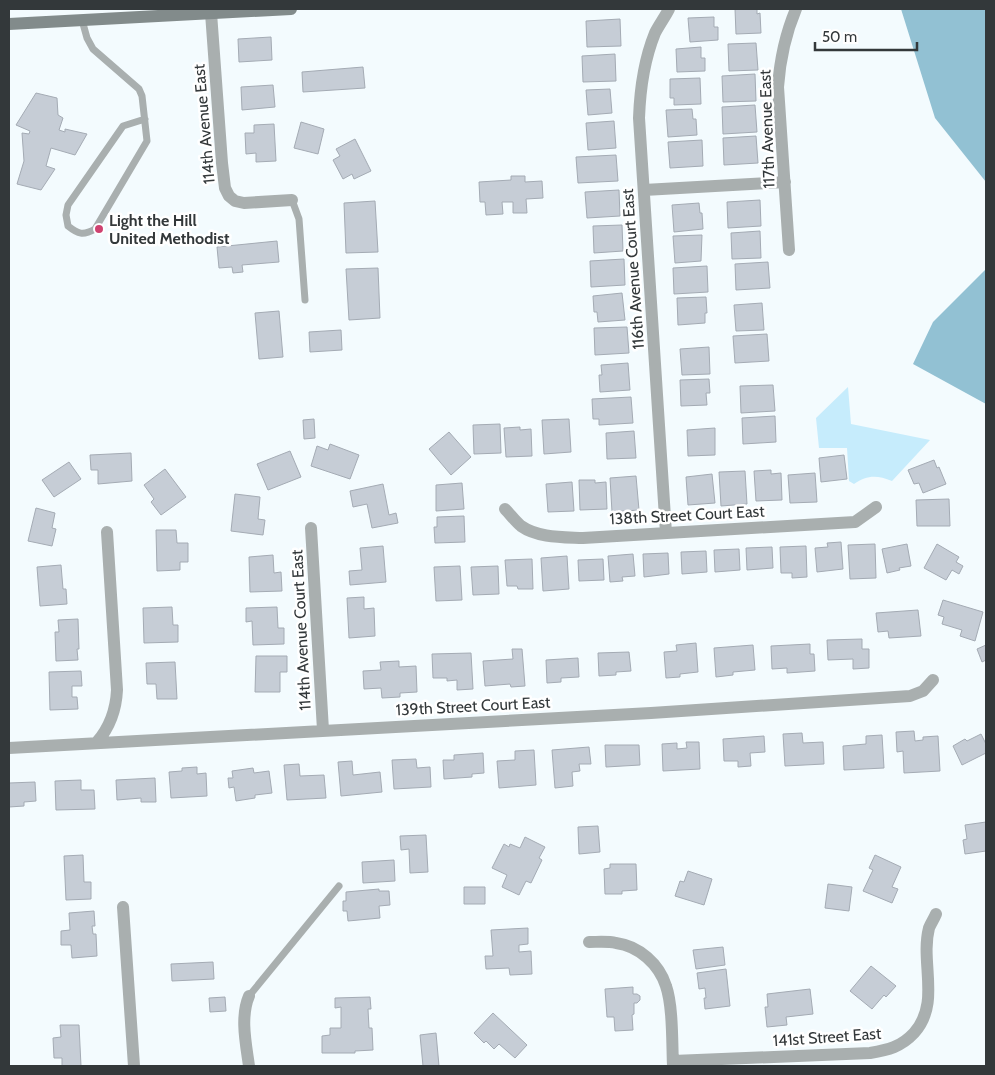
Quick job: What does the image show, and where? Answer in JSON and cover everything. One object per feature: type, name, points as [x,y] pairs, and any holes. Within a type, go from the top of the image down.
[{"type":"street","points":[[9,24],[158,13],[211,13],[291,9]]},
{"type":"street","name":"116th Avenue Court East","points":[[666,533],[640,99],[648,52],[656,32],[669,9]]},
{"type":"street","name":"117th Avenue East","points":[[789,250],[778,86],[784,42],[796,9]]},
{"type":"street","name":"114th Avenue East","points":[[211,13],[225,188],[229,196],[235,201],[244,203],[258,204],[292,200]]},
{"type":"street","points":[[644,190],[784,182]]},
{"type":"street","name":"138th Street Court East","points":[[505,508],[522,526],[538,534],[561,537],[855,522],[876,507]]},
{"type":"street","name":"114th Avenue Court East","points":[[311,528],[323,730]]},
{"type":"street","points":[[97,742],[106,731],[113,715],[117,690],[107,532]]},
{"type":"street","name":"139th Street Court East","points":[[9,748],[651,713],[910,696],[923,692],[933,680]]},
{"type":"street","points":[[123,907],[134,1066]]},
{"type":"street","name":"141st Street East","points":[[673,1064],[870,1053],[896,1048],[918,1029],[927,1011],[929,997],[928,940],[930,927],[936,914]]},
{"type":"street","points":[[589,942],[616,943],[636,949],[648,958],[659,971],[666,985],[669,997],[673,1064]]},
{"type":"street","points":[[248,1066],[245,1030],[246,1004],[249,996]]},
{"type":"lane","points":[[82,20],[87,38],[93,49],[139,89],[142,96],[145,119],[147,141],[95,229],[86,234],[78,234],[68,226],[66,215],[68,206],[123,126],[145,119]]},
{"type":"lane","points":[[292,200],[299,219],[305,300]]},
{"type":"lane","points":[[249,996],[339,886]]},
{"type":"shaded area","points":[[901,9],[986,9],[986,182],[935,118]]},
{"type":"shaded area","points":[[986,269],[986,404],[913,364],[933,322]]},
{"type":"shaded area","points":[[848,387],[851,424],[930,440],[892,481],[872,477],[854,484],[849,481],[847,448],[819,448],[816,418]]},
{"type":"building","points":[[735,9],[757,9],[757,14],[760,13],[761,33],[736,34]]},
{"type":"building","points":[[714,17],[714,27],[718,27],[718,40],[690,42],[688,18]]},
{"type":"building","points":[[620,19],[621,46],[587,47],[586,21]]},
{"type":"building","points":[[271,37],[272,60],[239,62],[238,39]]},
{"type":"building","points":[[756,43],[758,70],[729,71],[728,44]]},
{"type":"building","points":[[701,47],[701,58],[705,58],[705,71],[677,72],[676,49]]},
{"type":"building","points":[[615,54],[616,81],[583,82],[582,56]]},
{"type":"building","points":[[363,67],[365,88],[303,92],[302,72]]},
{"type":"building","points":[[755,74],[756,101],[723,102],[722,76]]},
{"type":"building","points":[[700,78],[701,104],[674,105],[674,98],[670,98],[670,79]]},
{"type":"building","points":[[273,85],[275,107],[242,110],[241,87]]},
{"type":"building","points":[[610,89],[612,113],[588,115],[586,90]]},
{"type":"building","points":[[36,93],[57,98],[58,115],[63,118],[59,130],[65,132],[65,129],[87,134],[75,155],[51,148],[46,166],[55,169],[41,190],[17,184],[24,161],[22,133],[29,134],[30,131],[16,125]]},
{"type":"building","points":[[755,105],[757,132],[723,134],[722,107]]},
{"type":"building","points":[[692,109],[693,119],[696,119],[697,135],[668,137],[666,110]]},
{"type":"building","points":[[614,121],[616,148],[588,150],[586,123]]},
{"type":"building","points":[[301,122],[324,129],[318,154],[294,148]]},
{"type":"building","points":[[274,124],[276,161],[256,162],[256,153],[246,154],[245,133],[254,133],[254,125]]},
{"type":"building","points":[[756,136],[758,163],[724,165],[723,138]]},
{"type":"building","points":[[355,139],[371,171],[354,179],[352,174],[343,179],[333,160],[340,156],[336,149]]},
{"type":"building","points":[[702,140],[703,166],[670,168],[668,142]]},
{"type":"building","points":[[616,155],[618,181],[578,183],[576,157]]},
{"type":"building","points":[[511,176],[525,176],[525,182],[542,181],[543,198],[526,199],[527,213],[513,213],[513,202],[502,202],[503,214],[486,215],[485,202],[480,202],[479,182],[511,180]]},
{"type":"building","points":[[619,190],[620,216],[587,218],[585,192]]},
{"type":"building","points":[[760,200],[761,226],[728,228],[727,202]]},
{"type":"building","points":[[375,201],[378,252],[346,253],[344,203]]},
{"type":"building","points":[[699,203],[703,229],[674,232],[672,205]]},
{"type":"building","points":[[622,225],[623,251],[594,253],[593,226]]},
{"type":"building","points":[[760,231],[761,258],[732,259],[731,233]]},
{"type":"building","points":[[702,235],[701,261],[675,263],[673,236]]},
{"type":"building","points":[[277,241],[279,262],[242,265],[243,272],[233,273],[232,267],[219,268],[217,247]]},
{"type":"building","points":[[624,259],[625,285],[591,287],[590,261]]},
{"type":"building","points":[[768,262],[770,288],[736,290],[735,264]]},
{"type":"building","points":[[707,266],[708,292],[674,294],[673,268]]},
{"type":"building","points":[[378,268],[380,318],[349,320],[346,269]]},
{"type":"building","points":[[622,293],[625,320],[598,322],[597,312],[594,312],[593,296]]},
{"type":"building","points":[[706,297],[707,313],[705,313],[705,323],[678,325],[677,298]]},
{"type":"building","points":[[762,303],[764,330],[736,331],[734,305]]},
{"type":"building","points":[[279,311],[283,357],[259,359],[255,313]]},
{"type":"building","points":[[627,327],[629,353],[595,355],[594,328]]},
{"type":"building","points":[[341,330],[342,350],[310,352],[309,332]]},
{"type":"building","points":[[767,334],[769,361],[735,363],[733,336]]},
{"type":"building","points":[[709,347],[710,374],[682,375],[680,349]]},
{"type":"building","points":[[628,363],[630,390],[600,392],[599,375],[602,375],[601,365]]},
{"type":"building","points":[[709,379],[710,393],[706,393],[707,405],[681,406],[680,380]]},
{"type":"building","points":[[773,385],[775,411],[741,413],[740,386]]},
{"type":"building","points":[[631,397],[633,423],[599,425],[599,419],[593,419],[592,399]]},
{"type":"building","points":[[775,416],[776,442],[743,444],[742,418]]},
{"type":"building","points":[[314,419],[315,438],[304,439],[303,420]]},
{"type":"building","points":[[569,419],[571,452],[544,454],[542,420]]},
{"type":"building","points":[[500,424],[501,453],[474,454],[473,425]]},
{"type":"building","points":[[520,427],[520,430],[531,429],[532,456],[506,457],[504,428]]},
{"type":"building","points":[[715,428],[715,455],[688,456],[687,430]]},
{"type":"building","points":[[634,431],[636,458],[607,459],[606,433]]},
{"type":"building","points":[[449,432],[471,457],[451,475],[429,449]]},
{"type":"building","points":[[330,444],[359,455],[350,479],[311,466],[317,446],[328,450]]},
{"type":"building","points":[[290,451],[301,477],[268,490],[257,464]]},
{"type":"building","points":[[131,453],[132,481],[98,484],[98,470],[91,470],[90,455]]},
{"type":"building","points":[[844,455],[847,479],[821,482],[819,458]]},
{"type":"building","points":[[934,460],[946,484],[923,493],[919,483],[914,484],[908,470]]},
{"type":"building","points":[[69,462],[81,479],[54,497],[42,480]]},
{"type":"building","points":[[165,469],[186,497],[161,515],[151,502],[154,499],[144,485]]},
{"type":"building","points":[[771,470],[771,474],[781,473],[782,500],[756,501],[754,471]]},
{"type":"building","points":[[745,471],[747,504],[721,506],[719,472]]},
{"type":"building","points":[[815,473],[817,502],[790,503],[788,475]]},
{"type":"building","points":[[712,474],[715,503],[688,505],[686,477]]},
{"type":"building","points":[[636,476],[639,510],[612,512],[610,478]]},
{"type":"building","points":[[579,480],[595,480],[595,483],[606,482],[607,509],[580,510]]},
{"type":"building","points":[[572,482],[574,511],[548,512],[546,484]]},
{"type":"building","points":[[462,483],[464,509],[436,511],[436,485]]},
{"type":"building","points":[[383,484],[389,515],[396,513],[398,523],[372,528],[367,504],[353,507],[350,491]]},
{"type":"building","points":[[235,494],[260,497],[258,519],[265,520],[263,535],[231,531]]},
{"type":"building","points":[[949,499],[950,526],[917,526],[916,500]]},
{"type":"building","points":[[36,508],[55,513],[52,528],[56,529],[52,546],[28,541]]},
{"type":"building","points":[[464,516],[465,542],[435,543],[434,527],[437,527],[437,517]]},
{"type":"building","points":[[156,530],[176,530],[177,543],[188,543],[188,562],[180,562],[180,570],[157,571]]},
{"type":"building","points":[[841,542],[843,569],[817,572],[815,548],[828,547],[827,543]]},
{"type":"building","points":[[875,544],[876,578],[850,579],[848,545]]},
{"type":"building","points":[[907,544],[911,566],[887,573],[882,549]]},
{"type":"building","points":[[937,544],[959,557],[956,562],[963,566],[959,574],[952,570],[946,580],[924,568]]},
{"type":"building","points":[[383,546],[386,582],[350,585],[349,571],[362,570],[360,548]]},
{"type":"building","points":[[806,546],[807,577],[792,578],[792,573],[781,573],[780,547]]},
{"type":"building","points":[[772,547],[773,568],[747,570],[746,548]]},
{"type":"building","points":[[739,549],[740,570],[715,572],[714,550]]},
{"type":"building","points":[[706,551],[707,572],[682,574],[681,552]]},
{"type":"building","points":[[668,553],[669,574],[644,577],[643,554]]},
{"type":"building","points":[[633,554],[635,576],[622,577],[623,581],[610,582],[608,556]]},
{"type":"building","points":[[273,555],[274,573],[281,572],[282,591],[250,592],[249,557]]},
{"type":"building","points":[[567,556],[569,589],[543,591],[541,558]]},
{"type":"building","points":[[532,559],[533,589],[518,589],[517,586],[507,586],[505,560]]},
{"type":"building","points":[[603,559],[604,580],[579,581],[578,560]]},
{"type":"building","points":[[61,565],[63,589],[66,589],[67,604],[40,606],[37,567]]},
{"type":"building","points":[[460,566],[462,600],[436,601],[434,567]]},
{"type":"building","points":[[498,566],[499,594],[473,595],[471,567]]},
{"type":"building","points":[[364,597],[364,609],[374,608],[375,636],[349,638],[347,598]]},
{"type":"building","points":[[943,600],[983,612],[975,641],[960,636],[962,630],[942,624],[944,617],[938,615]]},
{"type":"building","points":[[172,607],[173,625],[178,625],[178,642],[144,643],[143,608]]},
{"type":"building","points":[[277,607],[278,628],[284,628],[284,644],[253,645],[252,621],[246,622],[246,608]]},
{"type":"building","points":[[918,610],[921,636],[889,638],[888,631],[878,632],[876,613]]},
{"type":"building","points":[[78,619],[78,660],[56,661],[55,632],[59,632],[58,620]]},
{"type":"building","points":[[862,639],[862,649],[869,649],[869,668],[853,669],[853,659],[828,660],[827,640]]},
{"type":"building","points":[[696,643],[698,672],[680,674],[680,677],[666,678],[664,652],[677,651],[676,645]]},
{"type":"building","points":[[810,644],[810,654],[814,654],[815,671],[787,673],[787,668],[772,669],[771,646]]},
{"type":"building","points":[[753,645],[755,670],[733,672],[733,675],[716,677],[714,648]]},
{"type":"building","points":[[986,645],[986,660],[982,662],[977,649]]},
{"type":"building","points":[[512,649],[522,649],[525,686],[511,687],[510,684],[485,686],[483,661],[513,659]]},
{"type":"building","points":[[629,652],[631,671],[616,672],[616,675],[599,676],[598,653]]},
{"type":"building","points":[[471,653],[473,689],[457,690],[457,680],[447,681],[447,678],[433,678],[432,654]]},
{"type":"building","points":[[256,656],[287,656],[287,672],[280,672],[280,692],[255,692]]},
{"type":"building","points":[[578,658],[579,677],[561,678],[561,682],[547,683],[546,660]]},
{"type":"building","points":[[399,661],[399,667],[416,666],[417,692],[400,693],[400,697],[382,698],[381,688],[364,689],[363,671],[381,670],[380,662]]},
{"type":"building","points":[[175,662],[177,699],[157,699],[156,684],[147,684],[146,663]]},
{"type":"building","points":[[81,671],[82,686],[72,686],[72,697],[77,697],[78,709],[50,710],[49,672]]},
{"type":"building","points":[[914,731],[915,741],[923,740],[923,737],[938,736],[940,771],[904,773],[903,751],[897,752],[896,732]]},
{"type":"building","points":[[802,733],[803,743],[823,742],[824,764],[785,766],[783,734]]},
{"type":"building","points":[[981,734],[986,744],[986,753],[962,765],[953,746],[965,739],[967,741]]},
{"type":"building","points":[[882,735],[884,768],[844,770],[843,746],[866,744],[866,736]]},
{"type":"building","points":[[764,736],[765,752],[750,753],[751,766],[738,767],[738,761],[724,761],[723,739]]},
{"type":"building","points":[[686,742],[699,742],[700,769],[663,771],[662,744],[677,743],[677,749],[687,748]]},
{"type":"building","points":[[605,745],[639,745],[640,765],[606,767]]},
{"type":"building","points":[[589,747],[591,764],[579,764],[580,771],[572,772],[573,786],[555,788],[552,750]]},
{"type":"building","points":[[534,750],[536,785],[499,788],[497,761],[515,760],[515,751]]},
{"type":"building","points":[[483,753],[484,773],[472,774],[472,777],[444,779],[443,760],[454,760],[454,755]]},
{"type":"building","points":[[416,759],[417,768],[430,767],[431,787],[394,789],[392,760]]},
{"type":"building","points":[[352,761],[353,775],[380,772],[382,792],[341,796],[338,762]]},
{"type":"building","points":[[299,764],[300,776],[324,775],[326,798],[287,800],[284,765]]},
{"type":"building","points":[[197,767],[197,774],[206,773],[207,796],[171,798],[169,772],[182,771],[182,768]]},
{"type":"building","points":[[253,768],[254,773],[269,771],[272,793],[255,795],[255,798],[236,801],[234,787],[229,788],[228,778],[233,778],[232,771]]},
{"type":"building","points":[[155,778],[156,802],[141,802],[141,798],[117,800],[116,780]]},
{"type":"building","points":[[81,780],[81,790],[94,790],[95,809],[56,810],[55,781]]},
{"type":"building","points":[[35,782],[36,801],[24,802],[24,806],[9,807],[9,783]]},
{"type":"building","points":[[986,822],[986,851],[965,854],[963,840],[967,839],[965,825]]},
{"type":"building","points":[[598,826],[600,852],[579,854],[578,827]]},
{"type":"building","points":[[426,835],[428,872],[410,873],[409,849],[401,850],[400,836]]},
{"type":"building","points":[[525,837],[545,847],[539,858],[542,860],[531,883],[526,881],[519,895],[502,887],[507,875],[492,868],[504,844],[509,847],[510,844],[520,848]]},
{"type":"building","points":[[83,855],[84,882],[91,882],[91,899],[66,900],[64,856]]},
{"type":"building","points":[[875,855],[901,867],[892,887],[898,889],[892,903],[863,891],[873,870],[869,868]]},
{"type":"building","points":[[394,860],[395,881],[363,883],[362,862]]},
{"type":"building","points":[[610,864],[636,864],[637,890],[622,891],[622,894],[605,894],[604,869],[610,868]]},
{"type":"building","points":[[688,871],[712,879],[704,905],[675,896],[680,881],[684,882]]},
{"type":"building","points":[[828,884],[852,887],[849,911],[825,908]]},
{"type":"building","points":[[464,887],[485,887],[485,904],[464,904]]},
{"type":"building","points":[[379,889],[379,891],[389,891],[390,905],[379,906],[380,918],[348,921],[347,911],[343,911],[343,901],[346,901],[346,892]]},
{"type":"building","points":[[94,911],[95,926],[92,926],[93,934],[96,934],[97,956],[72,958],[71,945],[61,945],[61,931],[70,930],[69,913]]},
{"type":"building","points":[[528,928],[528,944],[519,945],[519,952],[531,951],[532,974],[510,975],[509,968],[486,969],[485,956],[493,956],[491,930]]},
{"type":"building","points":[[723,947],[725,965],[696,969],[693,950]]},
{"type":"building","points":[[213,962],[214,979],[172,981],[171,964]]},
{"type":"building","points":[[871,966],[896,986],[886,997],[884,995],[872,1009],[850,991]]},
{"type":"building","points":[[726,969],[730,1006],[705,1009],[705,988],[699,989],[697,973]]},
{"type":"building","points":[[633,987],[633,994],[640,996],[640,1000],[634,1003],[634,1014],[632,1015],[633,1030],[615,1031],[614,1017],[607,1017],[605,989]]},
{"type":"building","points":[[810,989],[813,1014],[786,1017],[787,1025],[767,1027],[765,1007],[768,1007],[767,994]]},
{"type":"building","points":[[225,997],[226,1011],[210,1012],[209,998]]},
{"type":"building","points":[[370,997],[371,1009],[368,1009],[369,1028],[372,1028],[373,1050],[355,1051],[355,1053],[322,1053],[322,1036],[330,1035],[330,1028],[341,1028],[341,1007],[335,1008],[335,998]]},
{"type":"building","points":[[493,1013],[527,1045],[515,1058],[499,1044],[494,1049],[486,1041],[484,1043],[474,1033]]},
{"type":"building","points":[[60,1025],[79,1025],[81,1066],[62,1066],[62,1058],[54,1058],[53,1038],[61,1037]]},
{"type":"building","points":[[436,1033],[439,1066],[423,1066],[420,1035]]},
{"type":"place","name":"Light the Hill United Methodist","points":[[99,229]]}]
